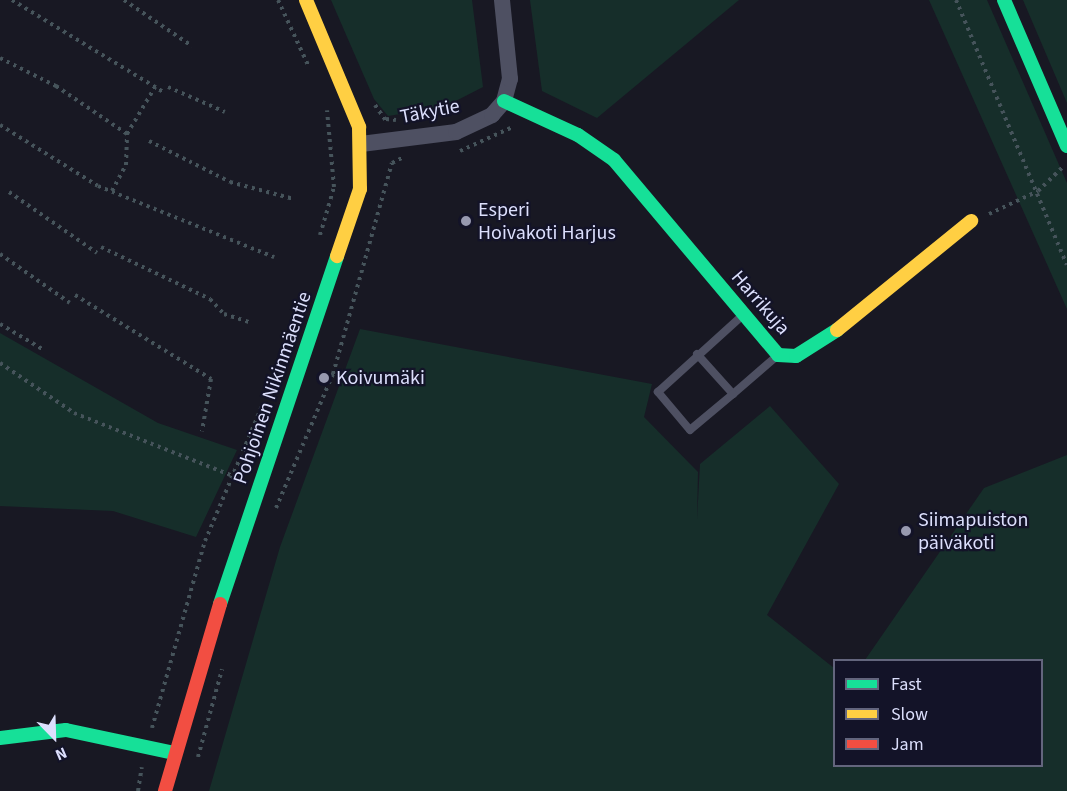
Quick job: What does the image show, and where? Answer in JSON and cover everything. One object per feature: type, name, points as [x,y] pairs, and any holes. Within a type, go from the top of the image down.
[{"type":"street","name":"Pohjoinen Nikinmäentie","points":[[165,791],[174,753],[224,591],[337,265],[360,189],[361,144],[350,100],[306,0]]},
{"type":"street","points":[[502,0],[510,79],[504,101]]},
{"type":"street","points":[[1004,0],[1067,146]]},
{"type":"street","name":"Täkytie","points":[[361,144],[456,132],[492,115],[504,101]]},
{"type":"street","name":"Harrikuja","points":[[504,101],[578,135],[614,160],[778,355],[796,356],[820,344],[971,221]]},
{"type":"street","points":[[0,738],[66,730],[174,753]]},
{"type":"lane","points":[[743,315],[697,354],[658,392],[690,430],[778,355]]},
{"type":"lane","points":[[697,354],[733,394]]},
{"type":"path","points":[[12,0],[165,93]]},
{"type":"path","points":[[124,0],[192,46]]},
{"type":"path","points":[[278,0],[310,70]]},
{"type":"path","points":[[956,0],[1038,191],[1067,265]]},
{"type":"path","points":[[0,58],[56,86],[127,134]]},
{"type":"path","points":[[112,191],[126,165],[127,134],[155,87]]},
{"type":"path","points":[[168,87],[225,112]]},
{"type":"path","points":[[318,242],[334,187],[334,154],[323,100]]},
{"type":"path","points":[[454,152],[523,127],[529,112]]},
{"type":"path","points":[[386,119],[401,121]]},
{"type":"path","points":[[0,125],[112,191],[274,257]]},
{"type":"path","points":[[149,141],[230,182],[294,199]]},
{"type":"path","points":[[273,518],[333,374],[392,163],[408,156]]},
{"type":"path","points":[[971,221],[1038,191],[1067,163]]},
{"type":"path","points":[[9,192],[97,253]]},
{"type":"path","points":[[100,247],[210,299],[224,314],[252,323]]},
{"type":"path","points":[[0,254],[70,303]]},
{"type":"path","points":[[75,296],[211,379],[202,431]]},
{"type":"path","points":[[0,324],[44,350]]},
{"type":"path","points":[[0,363],[74,413],[236,477]]},
{"type":"path","points":[[138,791],[146,747],[190,583],[236,477],[265,398]]},
{"type":"path","points":[[194,768],[224,658]]},
{"type":"green space","points":[[331,0],[472,0],[483,87],[444,107],[388,116],[374,99]]},
{"type":"green space","points":[[530,0],[739,0],[597,118],[542,91]]},
{"type":"green space","points":[[929,0],[987,0],[1067,183],[1067,309]]},
{"type":"green space","points":[[1023,0],[1067,0],[1067,103]]},
{"type":"green space","points":[[360,329],[652,384],[644,417],[698,472],[697,520],[700,464],[770,406],[839,484],[767,615],[833,667],[833,767],[1043,767],[1043,659],[866,659],[984,488],[1067,455],[1067,791],[209,791],[280,547]]},
{"type":"green space","points":[[0,333],[158,423],[237,450],[196,537],[113,511],[0,506]]},
{"type":"traffic: fast","points":[[1004,0],[1067,146]]},
{"type":"traffic: fast","points":[[504,101],[578,135],[614,160],[778,355],[796,356],[837,330]]},
{"type":"traffic: fast","points":[[220,604],[337,256]]},
{"type":"traffic: fast","points":[[0,738],[66,730],[174,753]]},
{"type":"traffic: slow","points":[[306,0],[359,127],[360,189],[337,256]]},
{"type":"traffic: slow","points":[[837,330],[971,221]]},
{"type":"traffic: jam","points":[[165,791],[220,604]]},
{"type":"place","name":"Esperi Hoivakoti Harjus","points":[[466,221]]},
{"type":"place","name":"Koivumäki","points":[[324,378]]},
{"type":"place","name":"Siimapuiston päiväkoti","points":[[906,531]]}]
